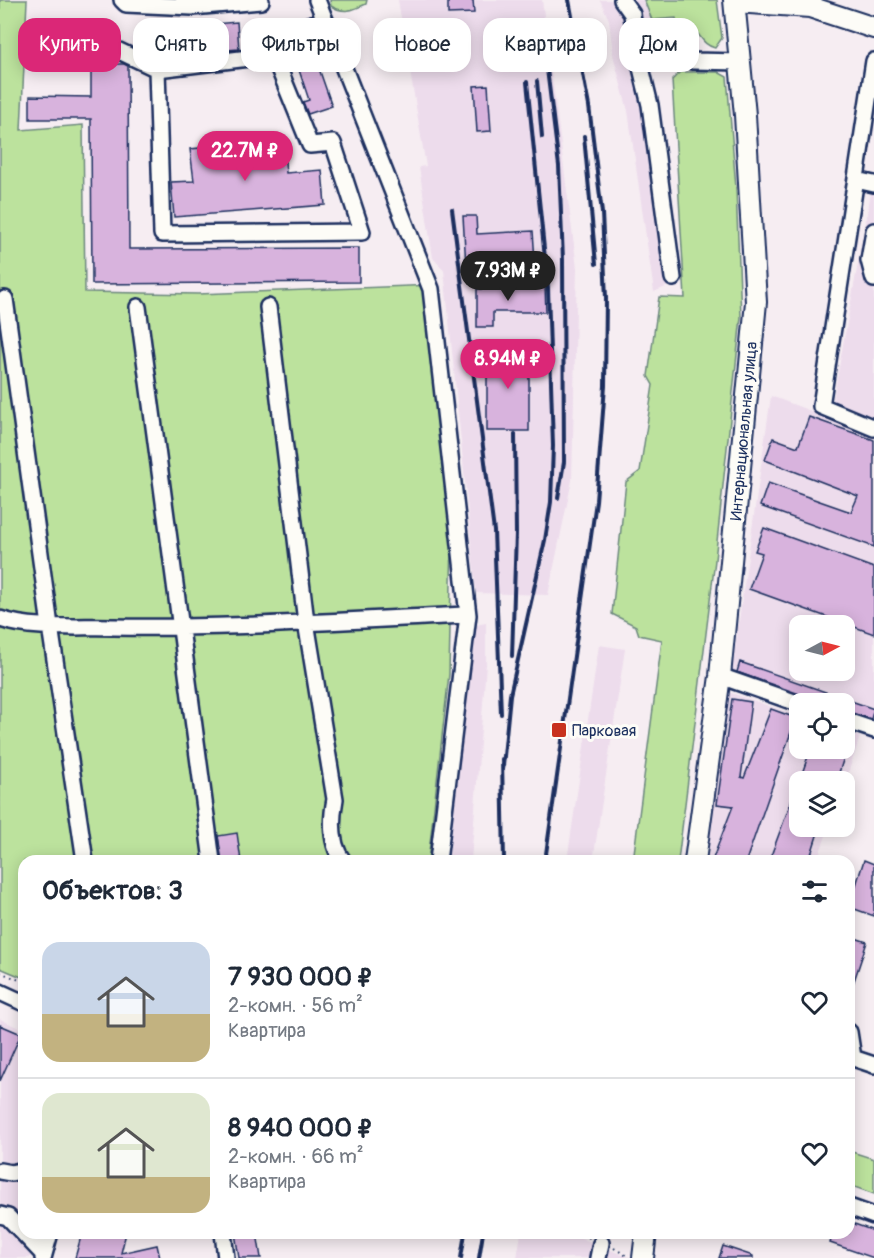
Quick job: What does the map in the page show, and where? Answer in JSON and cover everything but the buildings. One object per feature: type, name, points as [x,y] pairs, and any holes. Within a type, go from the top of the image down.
[{"type":"main road","points":[[735,1],[810,8],[874,28]]},
{"type":"main road","name":"Интернациональная улица","points":[[696,855],[720,676],[756,302],[746,115],[735,1]]},
{"type":"main road","points":[[642,1258],[645,1239]]},
{"type":"street","points":[[122,0],[126,4],[192,7],[261,1]]},
{"type":"street","points":[[317,0],[323,18]]},
{"type":"street","points":[[622,0],[632,18]]},
{"type":"street","points":[[699,61],[741,62]]},
{"type":"street","points":[[874,61],[820,406],[874,428]]},
{"type":"street","points":[[157,72],[162,234],[362,232],[333,143],[310,145],[280,72]]},
{"type":"street","points":[[345,72],[431,290],[468,615],[439,855]]},
{"type":"street","points":[[642,72],[650,105],[673,278]]},
{"type":"street","points":[[856,180],[874,184]]},
{"type":"street","points":[[874,231],[869,260],[874,279]]},
{"type":"street","points":[[5,298],[84,855]]},
{"type":"street","points":[[138,307],[211,855]]},
{"type":"street","points":[[268,308],[306,622],[335,799],[331,818],[338,855]]},
{"type":"street","points":[[0,619],[8,622],[50,626],[181,628],[468,615]]},
{"type":"street","points":[[720,676],[789,700]]},
{"type":"street","points":[[855,724],[874,730]]},
{"type":"street","points":[[0,992],[18,1000]]},
{"type":"street","points":[[855,1063],[874,1065]]},
{"type":"street","points":[[0,1171],[18,1171]]},
{"type":"street","points":[[855,1209],[874,1216]]},
{"type":"street","points":[[0,1215],[8,1217],[18,1228]]},
{"type":"street","points":[[28,1239],[44,1257]]},
{"type":"street","points":[[44,1257],[48,1239]]},
{"type":"street","points":[[224,1239],[226,1258]]},
{"type":"path","points":[[0,972],[18,980]]},
{"type":"shaded area","points":[[398,0],[542,0],[544,18],[483,18],[483,72],[551,72],[577,268],[572,480],[548,595],[476,593],[444,270],[433,258],[419,167],[426,166],[410,72],[471,72],[471,18],[401,18]]},
{"type":"shaded area","points":[[600,0],[644,0],[651,18],[619,18],[619,72],[650,72],[657,96],[680,281],[654,292],[628,111],[613,55],[609,20]]},
{"type":"shaded area","points":[[874,176],[874,421],[832,405]]},
{"type":"shaded area","points":[[771,396],[874,435],[874,723],[855,718],[855,693],[789,693],[789,696],[731,676]]},
{"type":"shaded area","points":[[486,623],[486,664],[471,855],[438,855],[465,627]]},
{"type":"shaded area","points":[[599,645],[625,649],[594,855],[568,855]]},
{"type":"shaded area","points":[[728,692],[789,713],[789,759],[853,759],[849,771],[789,771],[789,837],[825,837],[819,855],[707,855]]},
{"type":"shaded area","points":[[855,735],[860,737],[855,752]]},
{"type":"shaded area","points":[[0,1019],[18,1028],[18,1239],[35,1239],[30,1258],[0,1258]]},
{"type":"shaded area","points":[[520,1239],[584,1239],[630,1258],[517,1258]]},
{"type":"green space","points":[[0,0],[27,0],[26,18],[18,18],[18,72],[24,72],[21,130],[83,125],[85,292],[198,294],[435,285],[453,490],[449,674],[429,855],[18,855],[18,976],[0,968]]},
{"type":"green space","points":[[330,0],[367,0],[366,4],[344,10],[331,6]]},
{"type":"green space","points":[[644,0],[717,0],[722,38],[715,48],[709,46],[699,35],[699,18],[651,18]]},
{"type":"green space","points":[[680,72],[718,72],[727,77],[736,188],[741,317],[715,560],[679,855],[634,855],[662,640],[639,635],[636,626],[612,614],[626,482],[640,471],[653,385],[648,376],[659,297],[685,298],[672,80]]},
{"type":"green space","points":[[855,1153],[874,1159],[874,1194],[855,1187]]},
{"type":"railway","points":[[546,855],[596,501],[605,386],[606,298],[602,213],[589,106],[569,0]]},
{"type":"railway","points":[[547,72],[559,166],[563,260],[564,462],[558,498]]},
{"type":"railway","points":[[537,81],[542,137]]},
{"type":"railway","points":[[503,766],[510,695],[545,540],[551,502],[553,446],[548,288],[527,82]]},
{"type":"railway","points":[[584,136],[596,264]]},
{"type":"railway","points":[[452,209],[494,531],[501,714]]},
{"type":"railway","points":[[512,656],[516,533],[515,434]]},
{"type":"railway","points":[[502,759],[504,855]]},
{"type":"railway","points":[[461,1258],[464,1239]]},
{"type":"railway","points":[[479,1258],[482,1239]]},
{"type":"place","name":"Парковая","points":[[559,730]]}]
